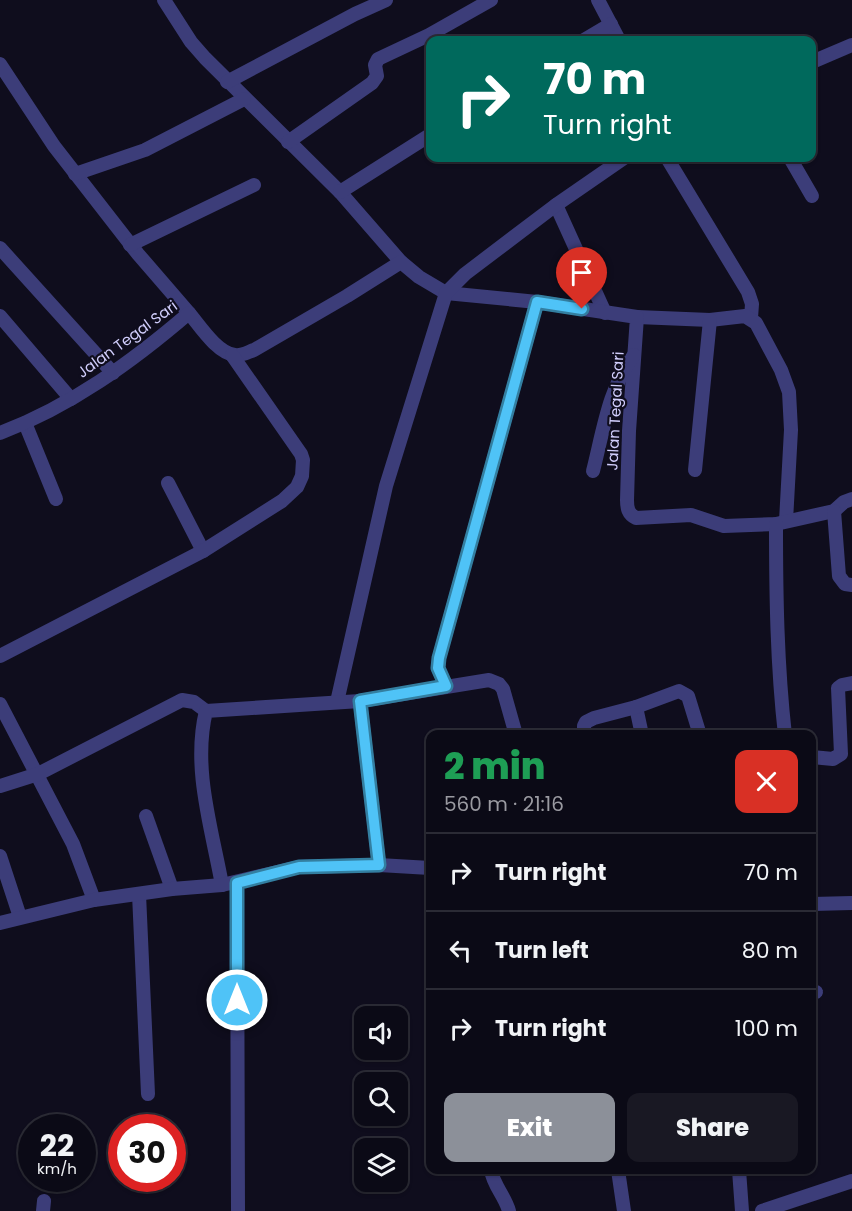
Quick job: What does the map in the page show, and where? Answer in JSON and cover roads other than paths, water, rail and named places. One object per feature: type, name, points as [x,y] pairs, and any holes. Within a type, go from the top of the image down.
[{"type":"street","points":[[227,82],[386,0]]},
{"type":"street","points":[[427,36],[491,0]]},
{"type":"street","points":[[598,0],[617,36]]},
{"type":"street","points":[[170,2],[191,42],[227,82],[340,192],[401,262],[446,293],[537,302],[637,316],[710,320],[745,316],[756,323],[781,370],[789,392],[791,430],[781,522],[776,625],[778,679],[784,730]]},
{"type":"street","points":[[591,36],[611,24]]},
{"type":"street","points":[[288,142],[372,84],[377,76],[375,65],[378,59],[426,36]]},
{"type":"street","points":[[816,60],[852,45]]},
{"type":"street","points":[[0,64],[75,174],[130,245],[189,313]]},
{"type":"street","points":[[75,174],[145,150],[244,99]]},
{"type":"street","points":[[340,192],[426,138]]},
{"type":"street","points":[[337,702],[386,486],[446,293],[465,274],[556,205],[618,162]]},
{"type":"street","points":[[670,162],[748,292],[752,304],[751,318]]},
{"type":"street","points":[[792,162],[812,196]]},
{"type":"street","points":[[130,245],[254,185]]},
{"type":"street","points":[[556,205],[605,313]]},
{"type":"street","points":[[0,248],[113,373]]},
{"type":"street","points":[[232,355],[254,350],[401,262]]},
{"type":"street","points":[[446,686],[438,668],[439,658],[537,302]]},
{"type":"street","name":"Jalan Tegal Sari","points":[[0,433],[71,399],[113,373],[189,313],[215,343],[232,355],[296,444],[303,460],[302,476],[297,487],[282,501],[203,551],[0,656]]},
{"type":"street","points":[[0,316],[71,399]]},
{"type":"street","name":"Jalan Tegal Sari","points":[[637,316],[627,489],[629,513],[636,518],[691,515],[724,526],[781,522]]},
{"type":"street","points":[[695,470],[710,320]]},
{"type":"street","points":[[593,471],[614,395],[622,373],[634,355]]},
{"type":"street","points":[[25,423],[56,499]]},
{"type":"street","points":[[168,483],[203,551]]},
{"type":"street","points":[[781,522],[834,511],[844,501],[852,499]]},
{"type":"street","points":[[834,511],[839,576],[845,584],[852,585]]},
{"type":"street","points":[[0,786],[38,774],[182,700],[194,702],[206,711],[360,701],[489,680],[499,684],[506,696],[515,730]]},
{"type":"street","points":[[816,757],[833,759],[841,754],[838,688],[852,683]]},
{"type":"street","points":[[584,730],[586,722],[679,691],[689,698],[699,730]]},
{"type":"street","points":[[360,701],[379,865]]},
{"type":"street","points":[[0,704],[78,855],[94,900]]},
{"type":"street","points":[[636,707],[641,730]]},
{"type":"street","points":[[206,711],[200,758],[222,885]]},
{"type":"street","points":[[146,816],[172,889]]},
{"type":"street","points":[[0,856],[20,917]]},
{"type":"street","points":[[0,923],[94,900],[237,883],[299,867],[379,865],[426,868]]},
{"type":"street","points":[[237,883],[237,1211]]},
{"type":"street","points":[[139,894],[148,1094]]},
{"type":"street","points":[[816,904],[852,903]]},
{"type":"street","points":[[492,1174],[509,1211]]},
{"type":"street","points":[[619,1174],[624,1211]]},
{"type":"street","points":[[739,1174],[742,1211]]},
{"type":"street","points":[[762,1211],[852,1180]]}]
